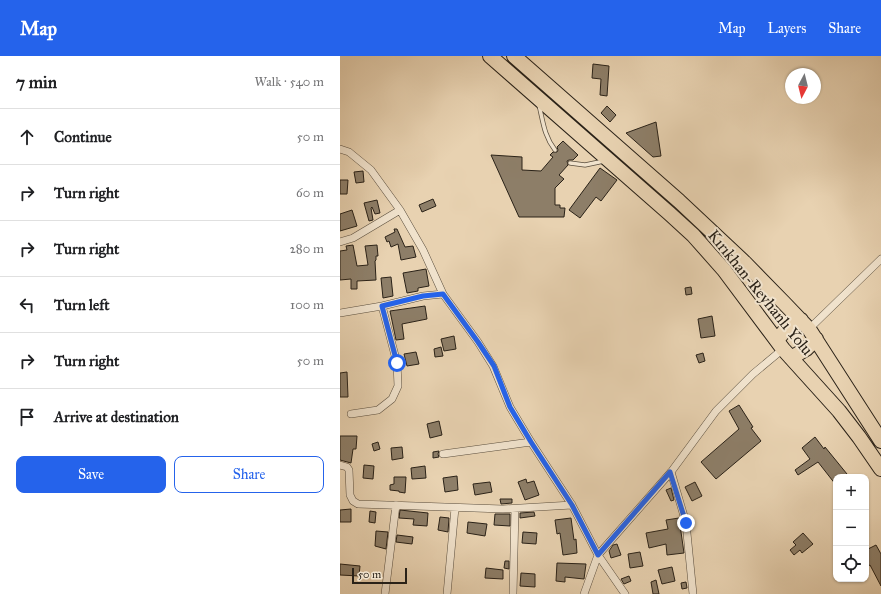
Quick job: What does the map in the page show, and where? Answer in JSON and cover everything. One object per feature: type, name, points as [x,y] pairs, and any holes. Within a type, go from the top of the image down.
[{"type":"highway","name":"Kırıkhan-Reyhanlı Yolu","points":[[490,56],[670,214],[711,255],[738,287],[784,349],[839,411],[881,469]]},
{"type":"highway","name":"Kırıkhan-Reyhanlı Yolu","points":[[514,56],[711,231],[744,262],[808,329],[881,441]]},
{"type":"highway","points":[[787,328],[808,329],[806,349],[784,349],[787,328]]},
{"type":"street","points":[[341,148],[349,152],[371,170],[400,210],[423,250],[443,294],[494,366],[510,407],[572,505],[598,555],[625,594]]},
{"type":"street","points":[[340,242],[353,238],[400,210]]},
{"type":"street","points":[[808,329],[881,259]]},
{"type":"street","points":[[340,313],[382,306],[423,296],[443,294]]},
{"type":"street","points":[[351,414],[378,410],[392,399],[398,386],[397,363],[382,306]]},
{"type":"street","points":[[584,594],[598,555],[670,472],[716,410],[754,374],[784,349]]},
{"type":"street","points":[[443,454],[531,442]]},
{"type":"street","points":[[340,465],[347,467],[349,470],[350,495],[353,501],[358,504],[515,509],[572,505]]},
{"type":"street","points":[[670,472],[686,523],[693,594]]},
{"type":"street","points":[[385,594],[396,505]]},
{"type":"street","points":[[446,594],[456,508]]},
{"type":"street","points":[[513,594],[515,509]]},
{"type":"lane","points":[[532,94],[539,106],[544,130],[550,144],[555,150]]},
{"type":"lane","points":[[570,163],[585,165],[608,160]]},
{"type":"building","points":[[593,64],[609,66],[607,96],[600,95],[601,79],[592,78]]},
{"type":"building","points":[[607,106],[616,115],[610,122],[601,113]]},
{"type":"building","points":[[656,122],[661,156],[653,157],[626,133]]},
{"type":"building","points":[[563,141],[578,155],[573,160],[567,161],[568,165],[559,175],[564,179],[555,188],[555,205],[560,205],[560,208],[565,208],[564,217],[519,217],[491,155],[522,157],[522,170],[541,171],[553,157],[550,155],[553,152],[557,152],[557,147]]},
{"type":"building","points":[[600,168],[617,180],[601,201],[596,197],[580,218],[569,210]]},
{"type":"building","points":[[363,171],[364,182],[356,183],[354,172]]},
{"type":"building","points":[[340,180],[348,180],[347,194],[340,194]]},
{"type":"building","points":[[433,199],[436,206],[422,212],[419,205]]},
{"type":"building","points":[[377,200],[380,213],[375,214],[372,207],[373,220],[369,221],[364,203]]},
{"type":"building","points":[[352,210],[357,226],[340,231],[340,214]]},
{"type":"building","points":[[394,229],[397,229],[405,247],[413,246],[416,257],[401,260],[398,244],[391,247],[389,241],[387,242],[385,237],[395,232]]},
{"type":"building","points":[[353,245],[357,266],[368,265],[365,246],[377,245],[378,256],[376,256],[375,261],[376,280],[357,281],[357,289],[351,289],[351,279],[340,280],[340,251],[347,250],[346,246]]},
{"type":"building","points":[[426,269],[429,286],[418,288],[418,291],[407,293],[403,273]]},
{"type":"building","points":[[391,277],[393,296],[383,298],[381,278]]},
{"type":"building","points":[[691,287],[692,294],[686,295],[685,288]]},
{"type":"building","points":[[425,306],[427,319],[402,324],[404,339],[396,340],[390,311]]},
{"type":"building","points":[[712,316],[715,336],[701,338],[698,319]]},
{"type":"building","points":[[454,336],[456,349],[444,351],[441,339]]},
{"type":"building","points":[[441,347],[443,356],[435,357],[434,349]]},
{"type":"building","points":[[416,352],[419,364],[407,366],[404,354]]},
{"type":"building","points":[[703,353],[705,361],[699,363],[696,355]]},
{"type":"building","points":[[347,372],[348,397],[340,397],[340,373]]},
{"type":"building","points":[[739,405],[753,427],[751,428],[761,441],[716,479],[701,462],[739,429],[729,411]]},
{"type":"building","points":[[439,421],[442,435],[430,438],[427,424]]},
{"type":"building","points":[[340,436],[357,436],[356,449],[353,449],[351,463],[340,460]]},
{"type":"building","points":[[815,437],[847,474],[833,474],[833,481],[818,462],[798,475],[795,470],[810,459],[802,448]]},
{"type":"building","points":[[378,442],[380,449],[374,451],[372,444]]},
{"type":"building","points":[[402,447],[403,458],[392,460],[391,448]]},
{"type":"building","points":[[439,451],[439,457],[433,458],[433,452]]},
{"type":"building","points":[[364,465],[374,466],[373,479],[363,478]]},
{"type":"building","points":[[425,466],[426,478],[412,479],[411,468]]},
{"type":"building","points":[[457,476],[458,490],[445,492],[443,478]]},
{"type":"building","points":[[394,477],[406,477],[405,493],[390,490],[390,485],[394,484]]},
{"type":"building","points":[[526,479],[527,483],[534,481],[539,495],[525,500],[518,482]]},
{"type":"building","points":[[490,482],[492,492],[475,495],[473,484]]},
{"type":"building","points":[[695,482],[702,496],[692,501],[685,487]]},
{"type":"building","points":[[671,488],[674,500],[671,501],[666,490]]},
{"type":"building","points":[[500,499],[512,499],[512,503],[501,504]]},
{"type":"building","points":[[351,509],[351,522],[340,522],[340,510]]},
{"type":"building","points":[[400,510],[428,513],[427,526],[413,525],[414,519],[399,518]]},
{"type":"building","points":[[370,511],[376,512],[375,523],[369,522]]},
{"type":"building","points":[[534,512],[535,516],[520,518],[520,513]]},
{"type":"building","points":[[495,514],[510,514],[510,526],[494,525]]},
{"type":"building","points":[[440,517],[449,518],[448,532],[438,530]]},
{"type":"building","points":[[571,518],[574,540],[576,539],[577,553],[563,555],[560,533],[557,534],[555,520]]},
{"type":"building","points":[[679,518],[684,553],[667,555],[666,544],[649,548],[646,533],[668,529],[666,520]]},
{"type":"building","points":[[468,522],[487,524],[485,536],[467,533]]},
{"type":"building","points":[[376,531],[388,532],[386,549],[375,546]]},
{"type":"building","points":[[523,532],[537,533],[536,544],[522,543]]},
{"type":"building","points":[[803,533],[813,544],[802,553],[800,550],[794,555],[790,550],[796,545],[793,542]]},
{"type":"building","points":[[397,535],[413,537],[412,544],[396,542]]},
{"type":"building","points":[[617,544],[621,555],[611,558],[609,551],[613,545]]},
{"type":"building","points":[[876,545],[881,554],[881,586],[869,566],[869,548]]},
{"type":"building","points":[[640,552],[643,566],[630,568],[628,554]]},
{"type":"building","points":[[505,561],[509,561],[509,569],[504,568]]},
{"type":"building","points":[[557,563],[586,564],[584,579],[565,577],[565,582],[556,581]]},
{"type":"building","points":[[340,564],[360,566],[359,576],[340,575]]},
{"type":"building","points":[[672,567],[675,581],[662,584],[658,570]]},
{"type":"building","points":[[486,568],[503,570],[503,579],[485,578]]},
{"type":"building","points":[[521,573],[535,574],[535,587],[520,586]]},
{"type":"building","points":[[629,576],[631,581],[624,584],[621,579]]},
{"type":"building","points":[[656,580],[659,594],[653,594],[651,582]]},
{"type":"building","points":[[686,582],[687,588],[682,589],[681,583]]},
{"type":"route","points":[[397,363],[382,306],[423,296],[443,294],[494,366],[510,407],[572,505],[598,555],[670,472],[686,523]]}]
